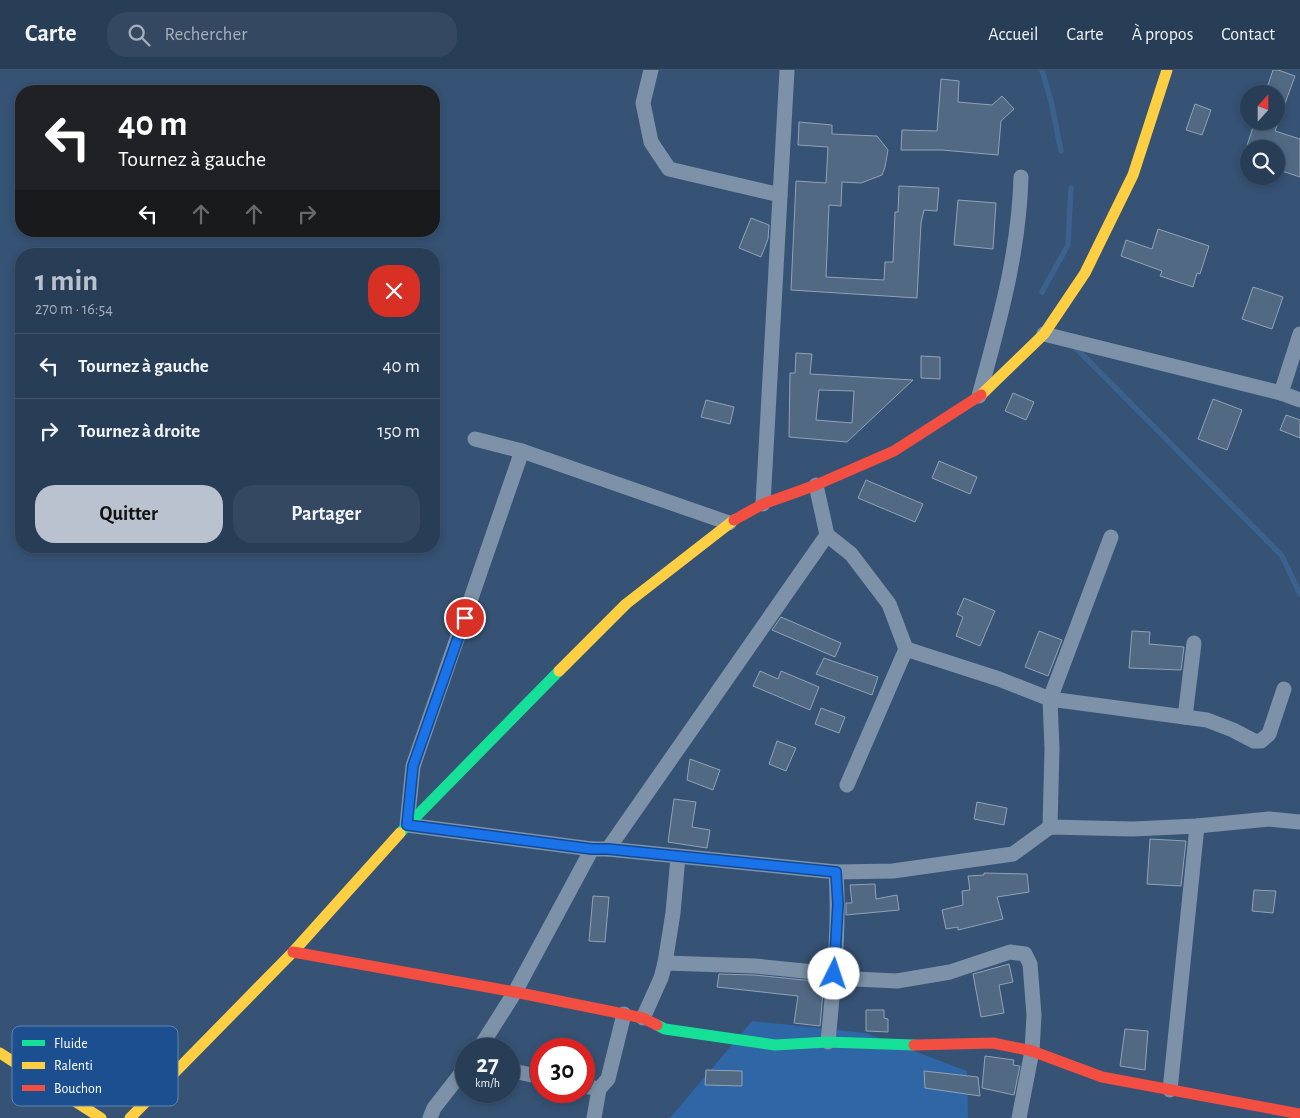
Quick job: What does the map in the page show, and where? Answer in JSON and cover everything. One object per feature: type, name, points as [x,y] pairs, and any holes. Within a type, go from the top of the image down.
[{"type":"main road","points":[[178,1069],[293,952],[407,825],[626,604],[729,523],[763,504],[816,485],[894,451],[979,397],[1044,334],[1085,273],[1133,175],[1167,70]]},
{"type":"main road","points":[[293,952],[515,992],[624,1014],[643,1018],[665,1029],[775,1045],[828,1042],[898,1045],[992,1043],[1032,1051],[1102,1077],[1300,1114]]},
{"type":"main road","points":[[0,1053],[12,1061]]},
{"type":"main road","points":[[82,1106],[101,1118]]},
{"type":"main road","points":[[130,1118],[142,1106]]},
{"type":"street","points":[[651,70],[643,103],[651,142],[670,170],[780,195]]},
{"type":"street","points":[[763,504],[787,70]]},
{"type":"street","points":[[979,397],[1006,300],[1020,211],[1021,177]]},
{"type":"street","points":[[1044,334],[1281,393],[1300,400]]},
{"type":"street","points":[[1281,393],[1300,334]]},
{"type":"street","points":[[475,438],[522,451],[729,523]]},
{"type":"street","points":[[522,451],[413,766],[407,825],[592,849],[608,849],[836,872],[893,871],[1013,854],[1050,827],[1133,829],[1197,826],[1269,819],[1300,822]]},
{"type":"street","points":[[816,485],[828,535],[851,554],[888,604],[906,649],[848,785]]},
{"type":"street","points":[[608,849],[828,535]]},
{"type":"street","points":[[1050,827],[1052,749],[1050,699],[1111,537]]},
{"type":"street","points":[[1185,717],[1194,644]]},
{"type":"street","points":[[906,649],[999,679],[1050,699],[1208,720],[1254,741],[1261,742],[1269,734],[1284,689]]},
{"type":"street","points":[[1170,1090],[1197,826]]},
{"type":"street","points":[[486,1038],[515,992],[592,849]]},
{"type":"street","points":[[643,1018],[661,978],[665,963],[673,914],[678,857]]},
{"type":"street","points":[[828,1042],[838,904],[836,872]]},
{"type":"street","points":[[665,963],[755,966],[834,974],[855,979],[897,981],[950,972],[1010,952],[1025,954],[1030,964],[1034,1014],[1032,1051],[1019,1118]]},
{"type":"street","points":[[595,1086],[608,1078],[624,1014]]},
{"type":"street","points":[[430,1118],[434,1108],[455,1081]]},
{"type":"street","points":[[592,1103],[594,1118]]},
{"type":"shaded area","points":[[752,1021],[866,1033],[967,1071],[968,1118],[670,1118]]},
{"type":"building","points":[[1273,70],[1295,76],[1285,104],[1285,85],[1268,85]]},
{"type":"building","points":[[941,79],[959,81],[958,102],[992,105],[1002,96],[1014,109],[1001,121],[998,155],[942,150],[901,150],[902,130],[937,131]]},
{"type":"building","points":[[1195,104],[1211,110],[1202,135],[1186,130]]},
{"type":"building","points":[[799,122],[832,125],[832,134],[877,136],[888,150],[882,175],[861,183],[842,182],[841,206],[829,205],[826,277],[884,280],[885,262],[893,262],[895,212],[898,212],[899,186],[939,188],[937,211],[924,210],[921,223],[917,298],[791,290],[796,181],[826,183],[828,147],[798,145]]},
{"type":"building","points":[[1252,130],[1275,130],[1300,139],[1300,177],[1285,172],[1285,140],[1249,140]]},
{"type":"building","points":[[958,200],[996,203],[993,249],[954,245]]},
{"type":"building","points":[[751,218],[769,225],[768,239],[761,257],[739,248]]},
{"type":"building","points":[[1158,229],[1209,246],[1200,274],[1197,273],[1193,287],[1160,276],[1162,271],[1121,256],[1126,240],[1152,249]]},
{"type":"building","points":[[1253,287],[1283,297],[1272,329],[1242,319]]},
{"type":"building","points":[[796,353],[812,354],[810,374],[913,380],[847,442],[789,437],[790,373],[795,373]],"holes":[[[819,390],[854,391],[852,423],[816,420]]]},
{"type":"building","points":[[921,356],[940,357],[940,379],[921,378]]},
{"type":"building","points":[[1013,393],[1034,402],[1026,420],[1005,411]]},
{"type":"building","points":[[1213,399],[1242,410],[1227,450],[1198,439]]},
{"type":"building","points":[[706,400],[734,407],[730,424],[701,417]]},
{"type":"building","points":[[1286,415],[1300,420],[1300,438],[1280,430]]},
{"type":"building","points":[[939,461],[977,477],[970,494],[932,478]]},
{"type":"building","points":[[866,480],[923,504],[915,522],[858,498]]},
{"type":"building","points":[[964,598],[995,611],[980,646],[956,636],[963,617],[957,614]]},
{"type":"building","points":[[781,617],[841,643],[835,657],[772,630]]},
{"type":"building","points":[[1039,631],[1062,640],[1048,676],[1025,667]]},
{"type":"building","points":[[1132,631],[1150,632],[1149,644],[1184,647],[1181,670],[1129,668]]},
{"type":"building","points":[[824,658],[878,677],[872,695],[816,674]]},
{"type":"building","points":[[760,671],[778,679],[781,671],[819,687],[810,710],[753,686]]},
{"type":"building","points":[[821,708],[845,717],[839,733],[815,724]]},
{"type":"building","points":[[777,741],[796,748],[786,771],[769,764]]},
{"type":"building","points":[[690,759],[720,770],[713,790],[687,780]]},
{"type":"building","points":[[674,799],[696,802],[692,827],[710,830],[707,848],[668,842]]},
{"type":"building","points":[[977,802],[1007,808],[1004,825],[974,819]]},
{"type":"building","points":[[1150,839],[1186,841],[1181,886],[1147,884]]},
{"type":"building","points":[[984,873],[1027,874],[1029,892],[997,897],[1003,919],[958,930],[958,927],[946,929],[942,910],[963,905],[962,891],[970,890],[968,876],[984,875]]},
{"type":"building","points":[[875,884],[876,899],[897,895],[899,910],[846,915],[846,903],[852,903],[850,885]]},
{"type":"building","points":[[1254,890],[1276,891],[1273,913],[1252,911]]},
{"type":"building","points":[[593,896],[609,897],[605,942],[589,941]]},
{"type":"building","points":[[1009,964],[1013,982],[999,985],[1004,1013],[981,1017],[973,974]]},
{"type":"building","points":[[719,974],[754,975],[824,982],[820,1026],[794,1023],[798,996],[717,987]]},
{"type":"building","points":[[866,1010],[884,1010],[884,1018],[888,1019],[888,1032],[866,1031]]},
{"type":"building","points":[[1125,1029],[1148,1031],[1145,1070],[1120,1066]]},
{"type":"building","points":[[985,1056],[1014,1060],[1013,1065],[1020,1066],[1014,1095],[982,1088]]},
{"type":"building","points":[[706,1070],[742,1071],[742,1086],[705,1085]]},
{"type":"building","points":[[924,1071],[978,1077],[980,1096],[925,1088]]},
{"type":"waterway","points":[[1042,70],[1051,101],[1061,151]]},
{"type":"waterway","points":[[1042,292],[1068,245],[1071,188]]},
{"type":"waterway","points":[[1076,348],[1282,556],[1300,594]]},
{"type":"traffic: fast","points":[[400,833],[559,671]]},
{"type":"traffic: fast","points":[[657,1025],[665,1029],[775,1045],[828,1042],[914,1045]]},
{"type":"traffic: slow","points":[[981,395],[1044,334],[1085,273],[1133,175],[1167,70]]},
{"type":"traffic: slow","points":[[559,671],[626,604],[734,520]]},
{"type":"traffic: slow","points":[[178,1069],[293,952],[400,833]]},
{"type":"traffic: slow","points":[[0,1053],[12,1061]]},
{"type":"traffic: slow","points":[[82,1106],[101,1118]]},
{"type":"traffic: slow","points":[[130,1118],[142,1106]]},
{"type":"traffic: jam","points":[[734,520],[763,504],[816,485],[894,451],[981,395]]},
{"type":"traffic: jam","points":[[293,952],[515,992],[643,1018],[657,1025]]},
{"type":"traffic: jam","points":[[914,1045],[993,1043],[1032,1051],[1102,1077],[1300,1114]]},
{"type":"route","points":[[465,618],[413,766],[407,825],[592,849],[608,849],[836,872],[838,904],[834,974]]}]
